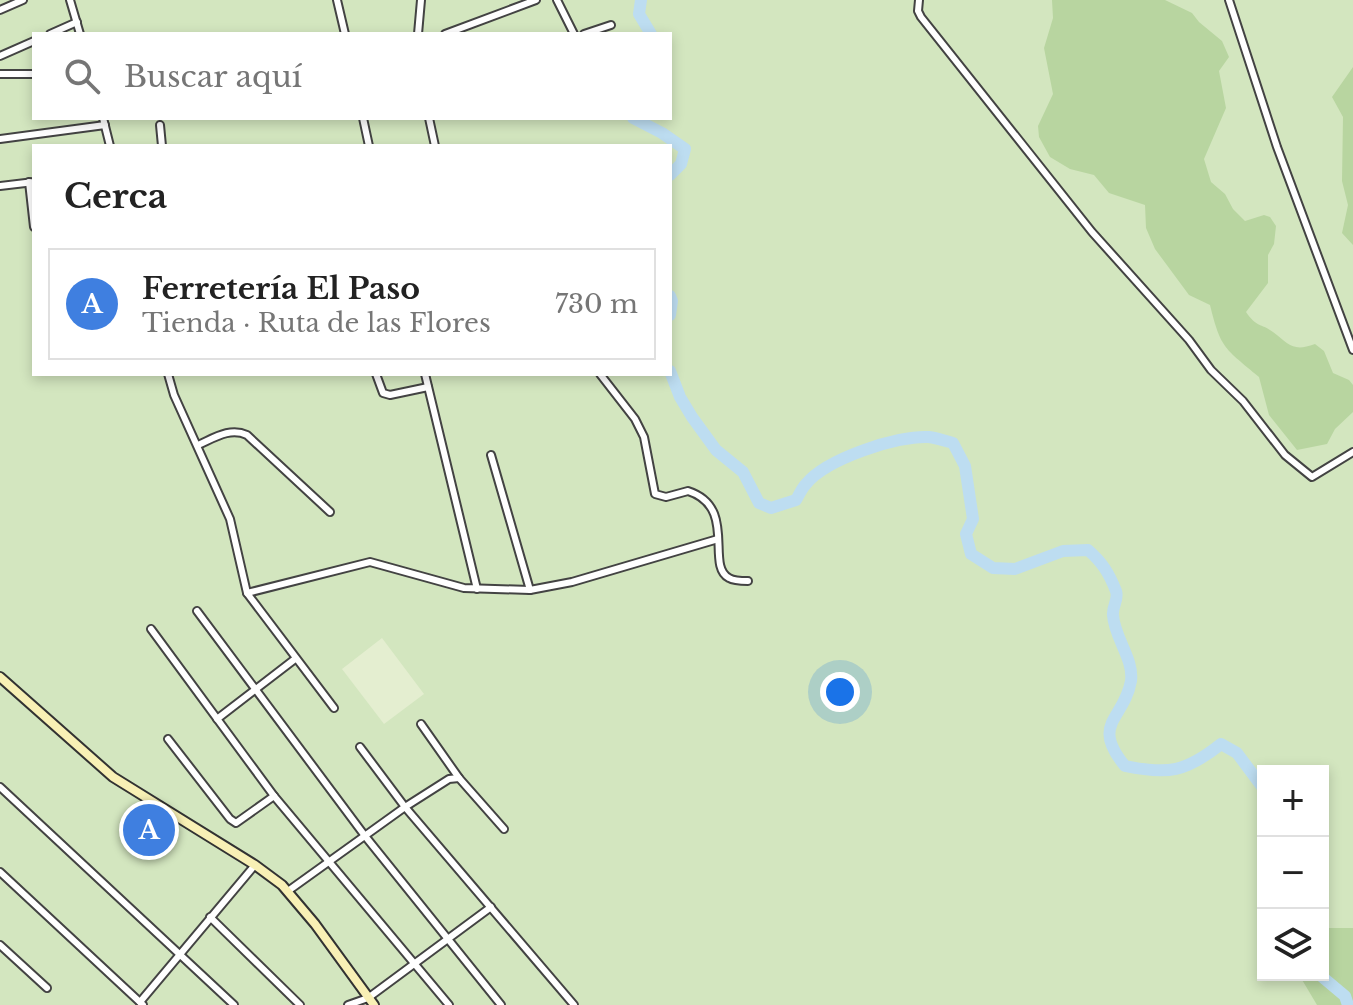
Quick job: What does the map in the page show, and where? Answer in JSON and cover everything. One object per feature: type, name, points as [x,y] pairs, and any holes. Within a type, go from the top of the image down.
[{"type":"main road","points":[[2,682],[113,777],[255,865],[288,891],[371,1002]]},
{"type":"street","points":[[0,10],[23,0]]},
{"type":"street","points":[[70,0],[80,32]]},
{"type":"street","points":[[337,0],[345,32]]},
{"type":"street","points":[[418,32],[421,0]]},
{"type":"street","points":[[450,32],[536,0]]},
{"type":"street","points":[[557,0],[573,32]]},
{"type":"street","points":[[919,0],[921,17],[1092,232],[1189,340],[1211,370],[1243,401],[1285,455],[1312,477],[1353,452]]},
{"type":"street","points":[[1229,0],[1277,147],[1353,350]]},
{"type":"street","points":[[54,32],[77,22]]},
{"type":"street","points":[[590,32],[611,25]]},
{"type":"street","points":[[0,56],[32,42]]},
{"type":"street","points":[[0,74],[32,74]]},
{"type":"street","points":[[363,120],[369,144]]},
{"type":"street","points":[[429,120],[435,144]]},
{"type":"street","points":[[0,139],[104,122],[110,144]]},
{"type":"street","points":[[160,125],[162,144]]},
{"type":"street","points":[[0,186],[31,182]]},
{"type":"street","points":[[169,376],[174,395],[230,519],[247,593],[334,708]]},
{"type":"street","points":[[377,376],[383,393],[390,395],[428,387]]},
{"type":"street","points":[[425,376],[477,589]]},
{"type":"street","points":[[602,376],[635,419],[644,437],[655,494],[666,497],[688,491],[699,494],[713,510],[725,576],[748,581]]},
{"type":"street","points":[[198,445],[230,432],[239,431],[247,435],[330,512]]},
{"type":"street","points":[[491,455],[530,590]]},
{"type":"street","points":[[247,593],[370,562],[451,585],[530,590],[572,582],[718,539]]},
{"type":"street","points":[[197,611],[365,836],[501,1005]]},
{"type":"street","points":[[151,629],[274,796],[449,1005]]},
{"type":"street","points":[[217,719],[295,659]]},
{"type":"street","points":[[421,724],[459,778],[504,829]]},
{"type":"street","points":[[168,739],[236,823],[274,796]]},
{"type":"street","points":[[360,747],[405,807],[574,1005]]},
{"type":"street","points":[[288,891],[405,807],[449,779],[459,778]]},
{"type":"street","points":[[0,787],[234,1005]]},
{"type":"street","points":[[0,872],[141,1004],[178,954],[255,865]]},
{"type":"street","points":[[348,1005],[371,1002],[414,964],[491,907]]},
{"type":"street","points":[[210,917],[300,1005]]},
{"type":"street","points":[[0,945],[47,988]]},
{"type":"green space","points":[[0,0],[1353,0],[1353,1005],[0,1005]]},
{"type":"green space","points":[[1052,0],[1165,0],[1192,13],[1222,41],[1229,57],[1219,71],[1226,108],[1204,159],[1211,182],[1225,194],[1233,209],[1245,221],[1264,215],[1270,217],[1276,226],[1274,244],[1268,255],[1268,283],[1246,312],[1256,323],[1292,346],[1315,344],[1324,351],[1333,373],[1353,385],[1353,412],[1335,429],[1327,444],[1297,450],[1269,415],[1259,377],[1221,340],[1210,305],[1189,295],[1155,249],[1146,228],[1145,205],[1109,193],[1094,175],[1070,169],[1050,157],[1039,137],[1038,126],[1053,94],[1044,48],[1053,18]]},
{"type":"green space","points":[[1353,67],[1353,245],[1342,233],[1348,205],[1342,181],[1343,117],[1332,97]]},
{"type":"green space","points":[[382,638],[424,694],[384,724],[342,669]]},
{"type":"green space","points":[[1329,928],[1353,928],[1353,1005],[1317,1005],[1303,981],[1329,981]]},
{"type":"waterway","points":[[641,0],[639,14],[650,32]]},
{"type":"waterway","points":[[637,120],[685,149],[681,164],[672,173]]},
{"type":"waterway","points":[[672,376],[680,397],[716,450],[743,472],[759,503],[771,508],[796,500],[816,475],[863,450],[916,437],[953,443],[965,466],[973,519],[966,534],[971,554],[993,568],[1015,569],[1063,551],[1088,550],[1111,579],[1117,594],[1114,623],[1127,656],[1131,681],[1112,722],[1110,740],[1125,766],[1176,769],[1197,761],[1221,744],[1237,753],[1257,780]]},
{"type":"waterway","points":[[1327,981],[1345,996],[1348,1005]]},
{"type":"place","name":"Ferretería El Paso","points":[[149,830]]}]
